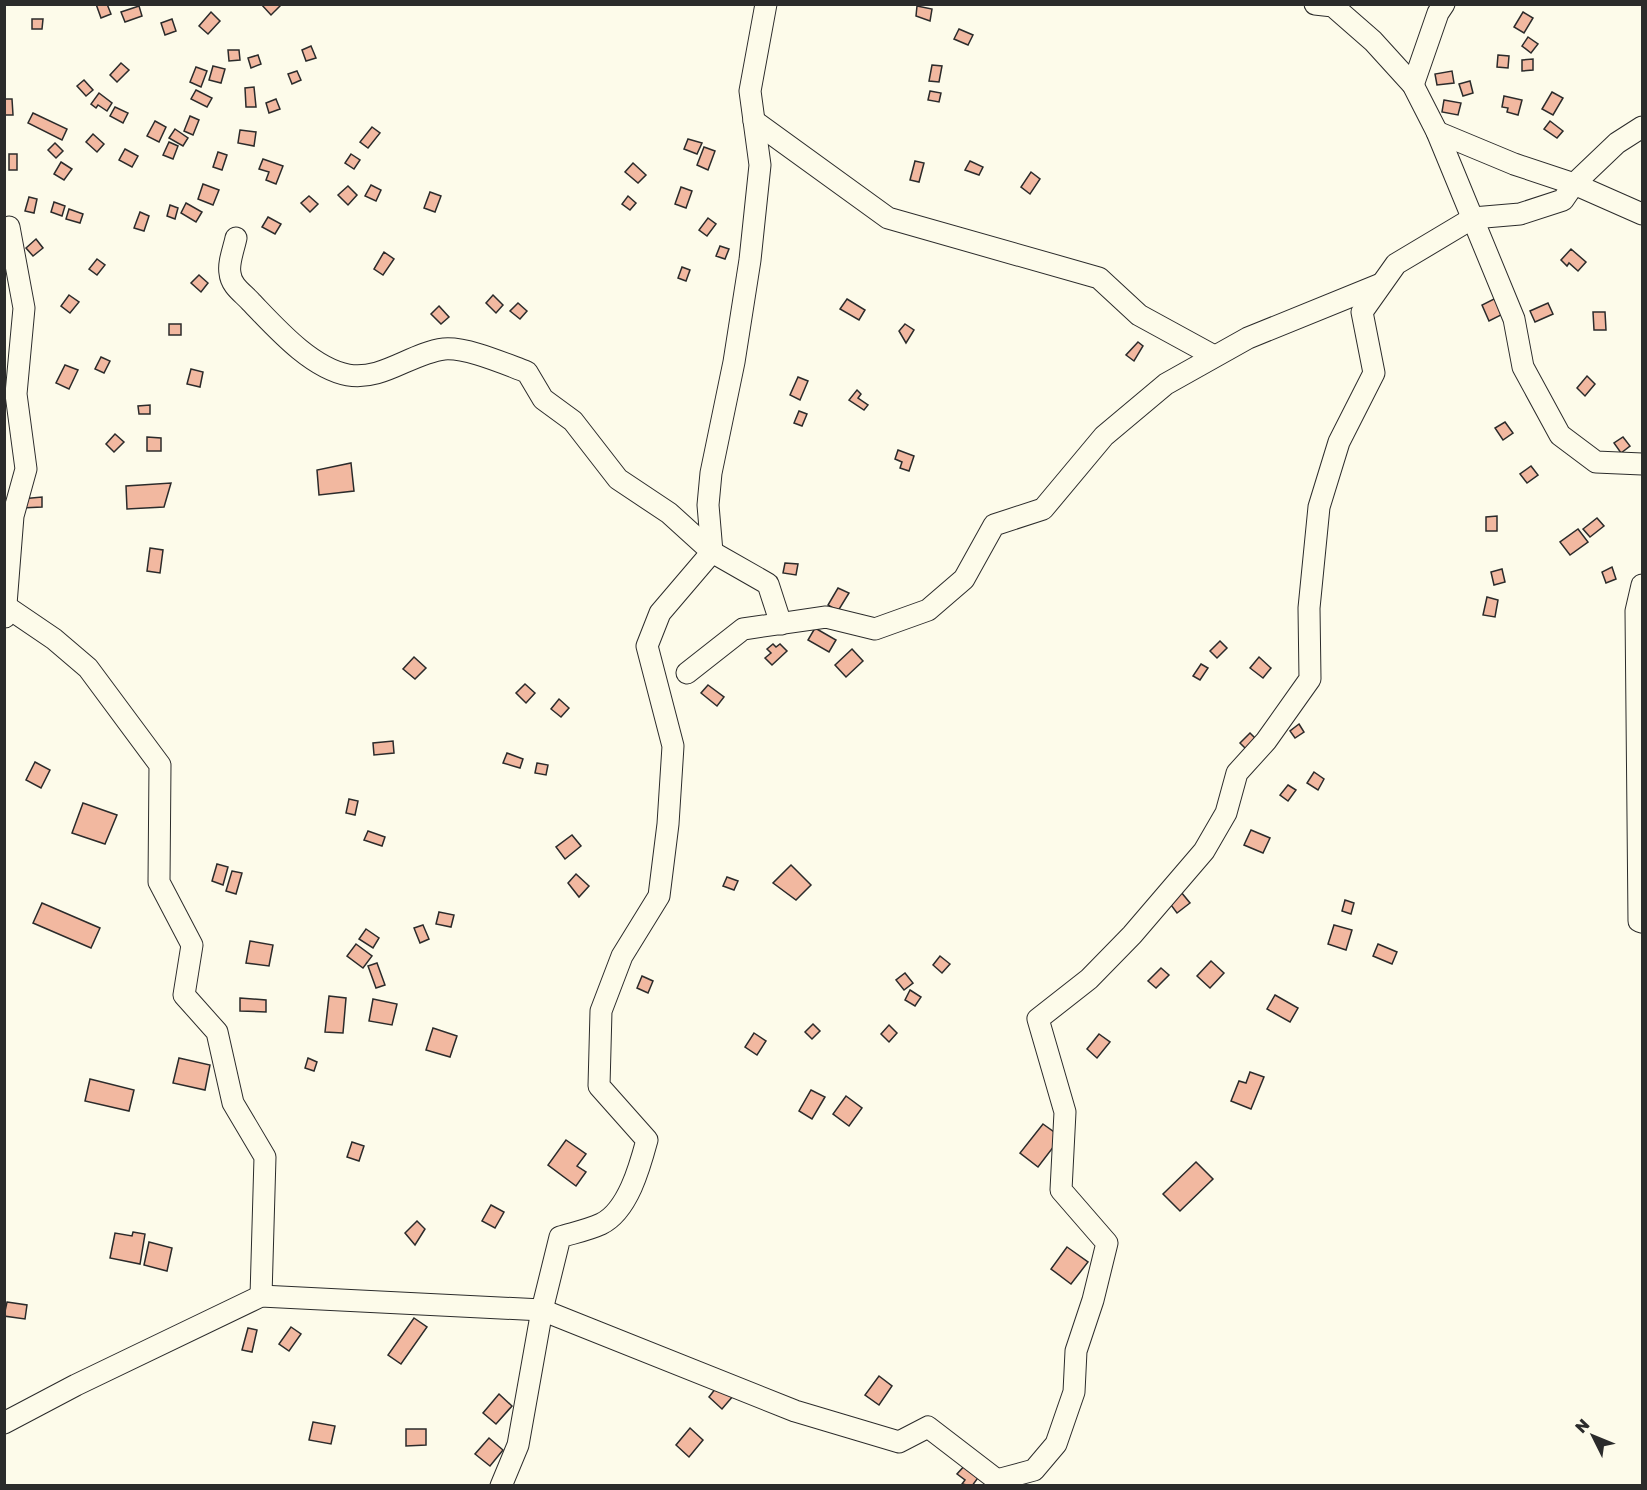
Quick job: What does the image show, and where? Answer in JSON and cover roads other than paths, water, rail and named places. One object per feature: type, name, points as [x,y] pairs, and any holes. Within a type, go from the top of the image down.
[{"type":"street","points":[[501,1485],[518,1445],[542,1310],[560,1237],[603,1223],[617,1208],[638,1178],[647,1140],[599,1086],[601,1011],[622,956],[658,896],[673,746],[647,646],[660,613],[712,552],[708,505],[711,473],[734,362],[750,260],[760,165],[750,92],[766,4]]},
{"type":"street","points":[[1413,85],[1438,13],[1444,4]]},
{"type":"street","points":[[1327,5],[1373,41],[1413,85],[1437,132],[1514,319],[1523,367],[1560,435],[1596,462],[1642,464]]},
{"type":"street","points":[[754,121],[888,218],[1100,278],[1139,315],[1214,356]]},
{"type":"street","points":[[4,1423],[76,1385],[261,1296],[542,1310],[795,1411],[900,1442],[928,1427],[999,1483],[1034,1470],[1056,1444],[1074,1392],[1076,1351],[1093,1300],[1107,1244],[1061,1190],[1065,1112],[1038,1019],[1089,979],[1132,935],[1204,851],[1226,813],[1237,773],[1266,741],[1310,679],[1310,608],[1319,507],[1339,442],[1374,373],[1362,312],[1396,264],[1473,218],[1520,214],[1563,200],[1575,184],[1617,143],[1642,127]]},
{"type":"street","points":[[1437,132],[1514,164],[1575,184],[1642,214]]},
{"type":"street","points":[[9,227],[24,308],[16,394],[26,469],[13,516],[5,611],[54,639],[88,668],[160,765],[159,882],[192,945],[184,995],[217,1032],[233,1103],[265,1157],[261,1296]]},
{"type":"street","points":[[236,237],[229,273],[234,286],[273,327],[320,363],[348,375],[380,373],[412,357],[446,349],[474,354],[527,372],[543,399],[573,421],[618,479],[669,513],[712,552],[768,584],[781,624]]},
{"type":"street","points":[[687,673],[743,629],[826,617],[875,629],[928,610],[964,579],[994,525],[1043,509],[1104,436],[1166,384],[1248,338],[1381,284]]},
{"type":"street","points":[[1642,585],[1636,611],[1637,865],[1639,921],[1642,922]]}]
